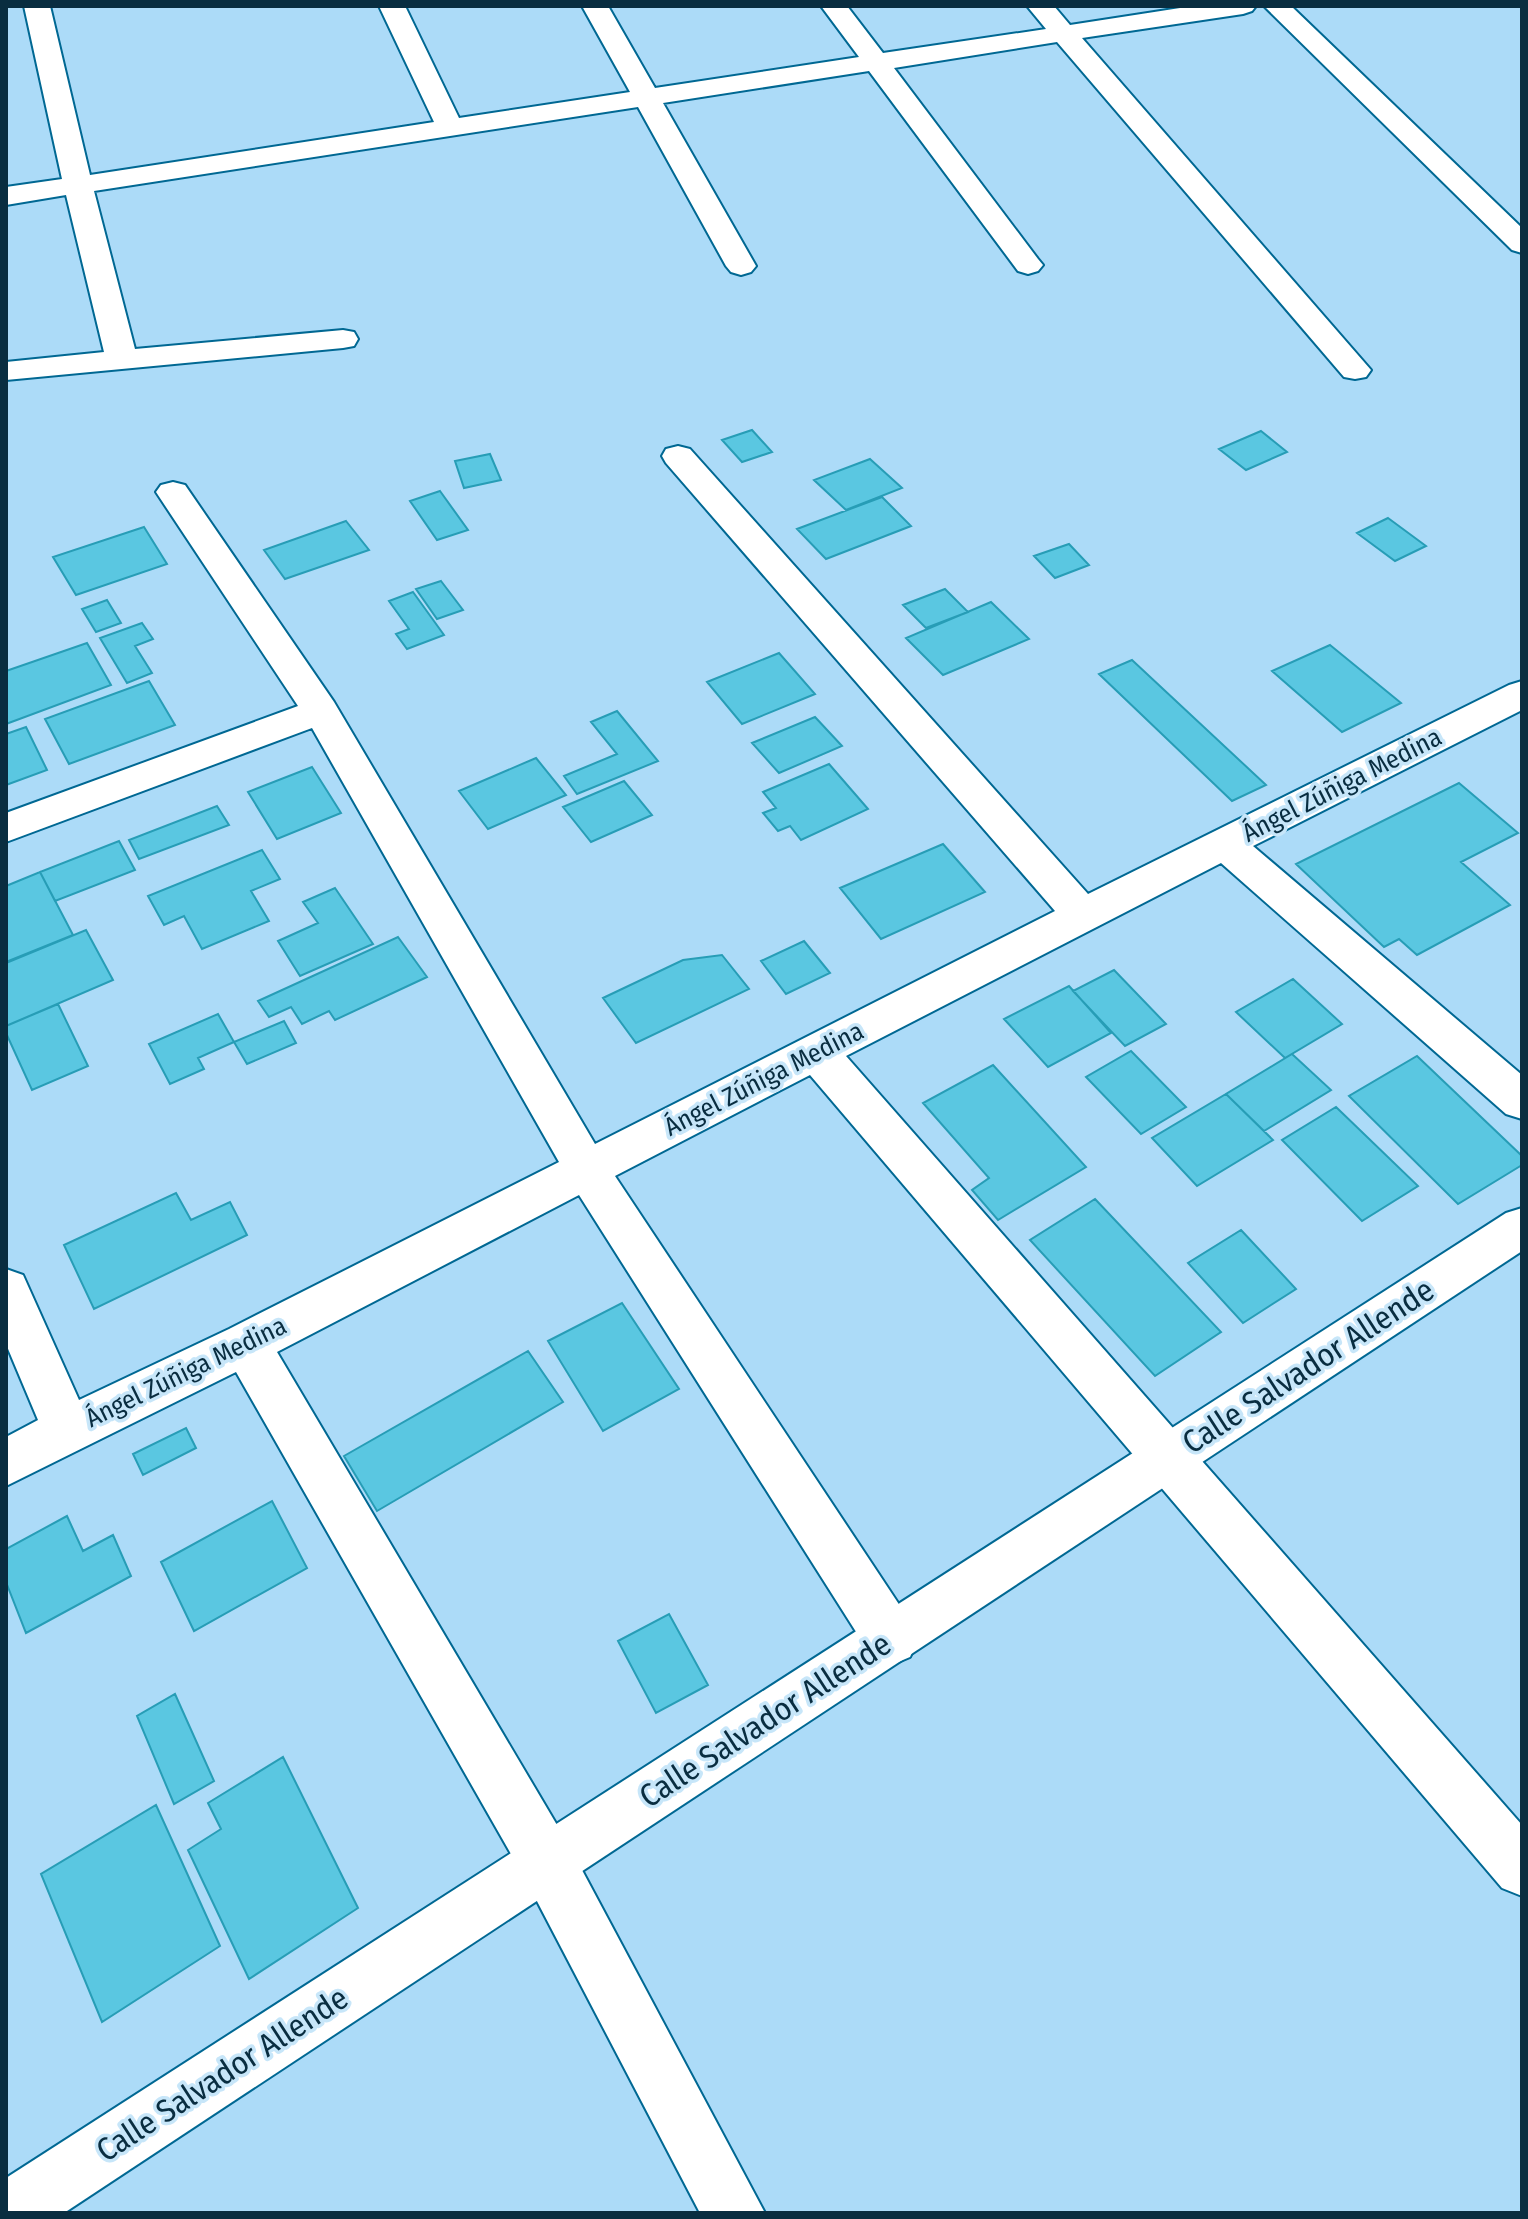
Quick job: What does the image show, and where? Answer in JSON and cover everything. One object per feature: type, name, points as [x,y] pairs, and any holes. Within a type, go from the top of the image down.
[{"type":"street","points":[[37,6],[122,360]]},
{"type":"street","points":[[392,6],[451,129]]},
{"type":"street","points":[[595,6],[741,266]]},
{"type":"street","points":[[834,6],[1028,265]]},
{"type":"street","points":[[1040,6],[1355,370]]},
{"type":"street","points":[[6,196],[1243,6]]},
{"type":"street","points":[[1277,6],[1522,244]]},
{"type":"street","points":[[6,371],[343,339]]},
{"type":"street","points":[[678,456],[1082,915]]},
{"type":"street","points":[[173,492],[321,711],[587,1170],[891,1639]]},
{"type":"street","name":"Ángel Zúñiga Medina","points":[[6,1463],[67,1430],[246,1344],[1082,915],[1522,694]]},
{"type":"street","points":[[6,828],[321,711]]},
{"type":"street","points":[[1225,844],[1522,1101]]},
{"type":"street","points":[[817,1053],[1522,1868]]},
{"type":"street","name":"Calle Salvador Allende","points":[[8,2213],[1522,1227]]},
{"type":"street","points":[[6,1289],[67,1430]]},
{"type":"street","points":[[246,1344],[547,1862],[734,2213]]},
{"type":"building","points":[[752,430],[772,452],[742,462],[722,440]]},
{"type":"building","points":[[1261,431],[1287,452],[1246,470],[1219,449]]},
{"type":"building","points":[[490,454],[501,480],[464,488],[455,461]]},
{"type":"building","points":[[870,459],[902,488],[846,510],[814,480]]},
{"type":"building","points":[[440,491],[468,530],[437,540],[410,501]]},
{"type":"building","points":[[882,497],[911,526],[826,559],[797,529]]},
{"type":"building","points":[[1388,518],[1426,546],[1395,561],[1357,533]]},
{"type":"building","points":[[346,521],[369,550],[285,579],[264,550]]},
{"type":"building","points":[[144,527],[167,564],[76,595],[53,557]]},
{"type":"building","points":[[1069,544],[1089,565],[1055,578],[1034,556]]},
{"type":"building","points":[[441,581],[463,610],[437,619],[416,589]]},
{"type":"building","points":[[945,589],[968,612],[926,628],[903,605]]},
{"type":"building","points":[[413,592],[444,635],[407,649],[396,634],[409,629],[389,601]]},
{"type":"building","points":[[107,600],[121,623],[96,632],[82,609]]},
{"type":"building","points":[[991,602],[1029,639],[943,675],[906,638]]},
{"type":"building","points":[[142,623],[153,639],[135,646],[152,673],[127,683],[100,638]]},
{"type":"building","points":[[87,643],[111,685],[6,724],[6,671]]},
{"type":"building","points":[[1330,645],[1401,703],[1342,732],[1272,671]]},
{"type":"building","points":[[779,653],[815,694],[742,724],[707,682]]},
{"type":"building","points":[[1132,660],[1266,785],[1232,801],[1099,674]]},
{"type":"building","points":[[149,681],[175,725],[69,764],[45,719]]},
{"type":"building","points":[[617,711],[658,761],[577,794],[564,776],[617,754],[591,722]]},
{"type":"building","points":[[815,717],[842,746],[779,773],[752,743]]},
{"type":"building","points":[[26,727],[47,770],[6,785],[6,734]]},
{"type":"building","points":[[536,758],[566,795],[488,829],[459,791]]},
{"type":"building","points":[[829,764],[868,809],[801,840],[790,826],[778,831],[763,813],[776,808],[763,792]]},
{"type":"building","points":[[312,767],[341,813],[277,839],[248,792]]},
{"type":"building","points":[[624,781],[652,815],[591,842],[563,807]]},
{"type":"building","points":[[1459,783],[1518,833],[1461,862],[1510,905],[1417,955],[1399,939],[1384,947],[1296,864]]},
{"type":"building","points":[[217,806],[229,825],[139,859],[129,840]]},
{"type":"building","points":[[119,841],[135,870],[55,901],[40,872]]},
{"type":"building","points":[[943,844],[985,892],[881,939],[840,888]]},
{"type":"building","points":[[262,850],[280,879],[251,891],[269,921],[202,949],[184,916],[164,925],[148,896]]},
{"type":"building","points":[[40,872],[73,935],[6,962],[6,886]]},
{"type":"building","points":[[335,888],[373,944],[300,976],[278,941],[318,923],[303,902]]},
{"type":"building","points":[[86,930],[113,980],[6,1026],[6,963]]},
{"type":"building","points":[[398,937],[427,977],[335,1020],[329,1011],[302,1024],[291,1007],[269,1017],[258,1001]]},
{"type":"building","points":[[804,941],[830,973],[786,994],[761,961]]},
{"type":"building","points":[[722,955],[749,989],[636,1043],[603,998],[683,960]]},
{"type":"building","points":[[1114,970],[1166,1024],[1125,1046],[1073,991]]},
{"type":"building","points":[[1293,979],[1342,1024],[1285,1058],[1236,1012]]},
{"type":"building","points":[[1069,986],[1111,1033],[1048,1067],[1004,1019]]},
{"type":"building","points":[[58,1004],[88,1066],[32,1090],[6,1033],[6,1026]]},
{"type":"building","points":[[218,1014],[234,1042],[198,1058],[204,1069],[170,1084],[149,1044]]},
{"type":"building","points":[[284,1021],[296,1043],[247,1064],[234,1042]]},
{"type":"building","points":[[1131,1051],[1186,1107],[1141,1134],[1086,1077]]},
{"type":"building","points":[[1292,1054],[1331,1090],[1264,1131],[1226,1094]]},
{"type":"building","points":[[1417,1056],[1522,1156],[1522,1165],[1458,1204],[1349,1096]]},
{"type":"building","points":[[993,1065],[1086,1167],[998,1220],[972,1190],[989,1178],[923,1103]]},
{"type":"building","points":[[1226,1094],[1273,1140],[1197,1186],[1152,1138]]},
{"type":"building","points":[[1336,1107],[1418,1186],[1362,1221],[1282,1140]]},
{"type":"building","points":[[176,1193],[191,1220],[230,1202],[247,1235],[94,1309],[64,1245]]},
{"type":"building","points":[[1095,1199],[1221,1332],[1155,1376],[1030,1240]]},
{"type":"building","points":[[1241,1230],[1296,1289],[1243,1323],[1188,1263]]},
{"type":"building","points":[[622,1303],[679,1389],[603,1431],[548,1341]]},
{"type":"building","points":[[528,1351],[563,1402],[377,1511],[344,1456]]},
{"type":"building","points":[[186,1428],[196,1448],[143,1475],[133,1454]]},
{"type":"building","points":[[272,1501],[307,1568],[194,1631],[161,1562]]},
{"type":"building","points":[[67,1516],[83,1551],[113,1535],[131,1576],[26,1633],[6,1582],[6,1549]]},
{"type":"building","points":[[669,1614],[708,1685],[656,1713],[618,1641]]},
{"type":"building","points":[[175,1694],[214,1781],[174,1804],[137,1716]]},
{"type":"building","points":[[283,1757],[358,1908],[249,1979],[188,1850],[221,1829],[208,1803]]},
{"type":"building","points":[[156,1805],[220,1946],[102,2022],[41,1874]]}]
